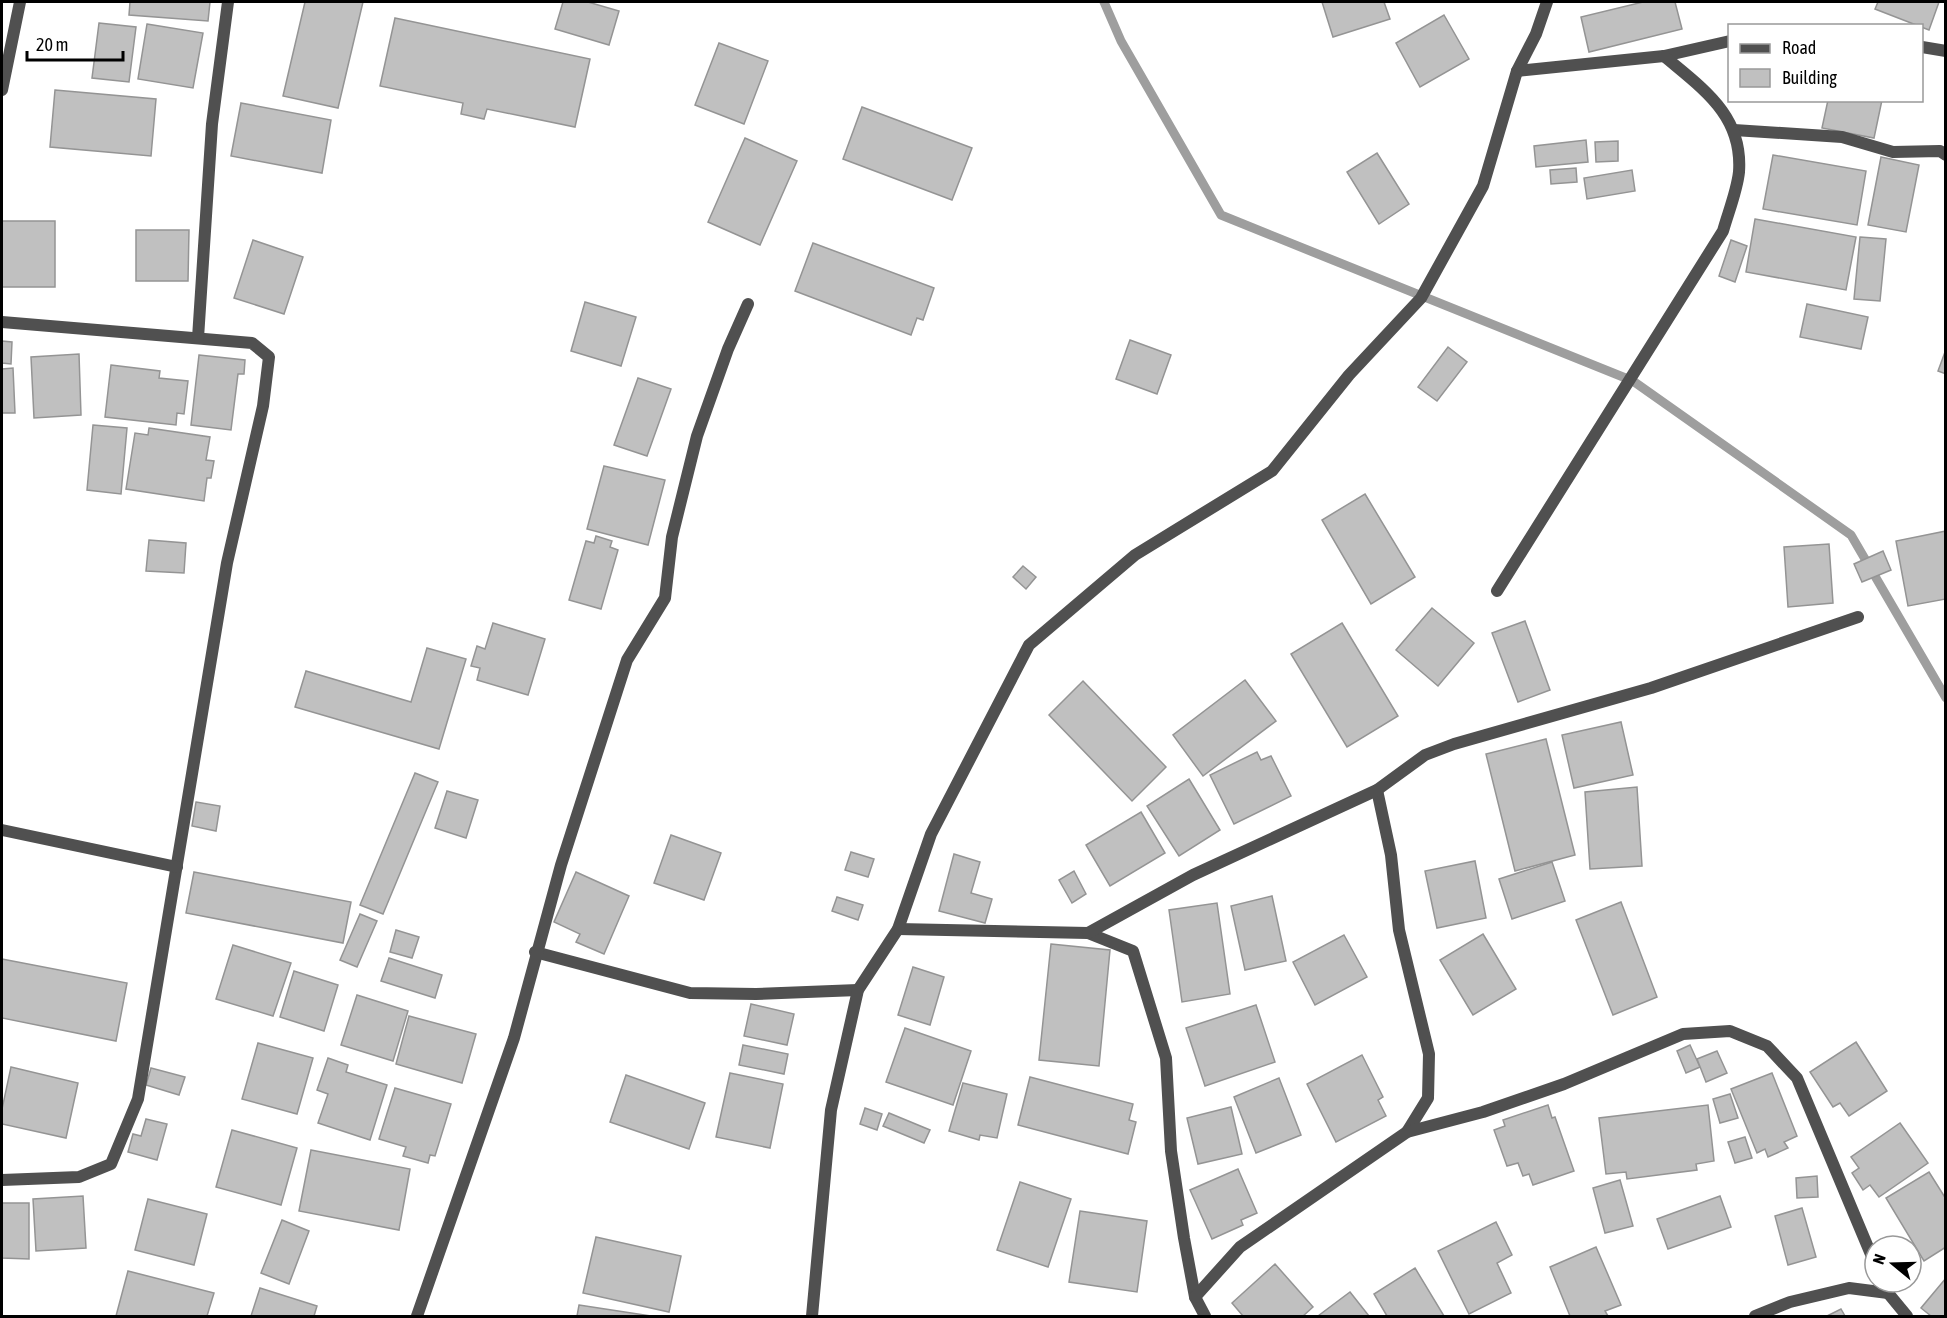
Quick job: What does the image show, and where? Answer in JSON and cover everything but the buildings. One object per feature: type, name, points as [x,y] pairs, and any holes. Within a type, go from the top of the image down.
[{"type":"street","points":[[2,90],[20,2]]},
{"type":"street","points":[[198,338],[212,124],[228,2]]},
{"type":"street","points":[[812,1317],[831,1110],[858,990],[898,929],[931,834],[1029,645],[1135,555],[1272,471],[1349,375],[1421,298],[1483,186],[1517,71],[1536,34],[1547,2]]},
{"type":"street","points":[[1517,71],[1664,56],[1728,41]]},
{"type":"street","points":[[1923,46],[1946,51]]},
{"type":"street","points":[[1497,591],[1723,231],[1739,172],[1734,130],[1720,104],[1664,56]]},
{"type":"street","points":[[1734,130],[1842,137],[1893,152],[1940,151],[1946,154]]},
{"type":"street","points":[[417,1317],[514,1038],[535,952],[627,660],[665,598],[672,537],[697,436],[728,349],[748,304]]},
{"type":"street","points":[[2,322],[252,344],[269,357],[263,406],[227,563],[138,1099],[111,1164],[78,1178],[2,1180]]},
{"type":"street","points":[[1088,933],[1193,875],[1377,789],[1425,755],[1454,744],[1651,688],[1858,617]]},
{"type":"street","points":[[1377,789],[1391,855],[1399,930],[1429,1054],[1428,1098],[1407,1132]]},
{"type":"street","points":[[2,830],[177,867]]},
{"type":"street","points":[[898,929],[1088,933],[1134,951],[1166,1058],[1172,1151],[1195,1297],[1205,1317]]},
{"type":"street","points":[[535,952],[690,993],[756,994],[858,990]]},
{"type":"street","points":[[1195,1297],[1240,1246],[1407,1132],[1483,1112],[1534,1095],[1683,1034],[1730,1031],[1767,1046],[1797,1077],[1863,1235]]},
{"type":"street","points":[[1755,1317],[1790,1302],[1849,1288],[1863,1288]]},
{"type":"street","points":[[1890,1294],[1907,1317]]},
{"type":"waterway","points":[[1104,2],[1121,41],[1221,215],[1633,381],[1851,535],[1946,698]]}]
